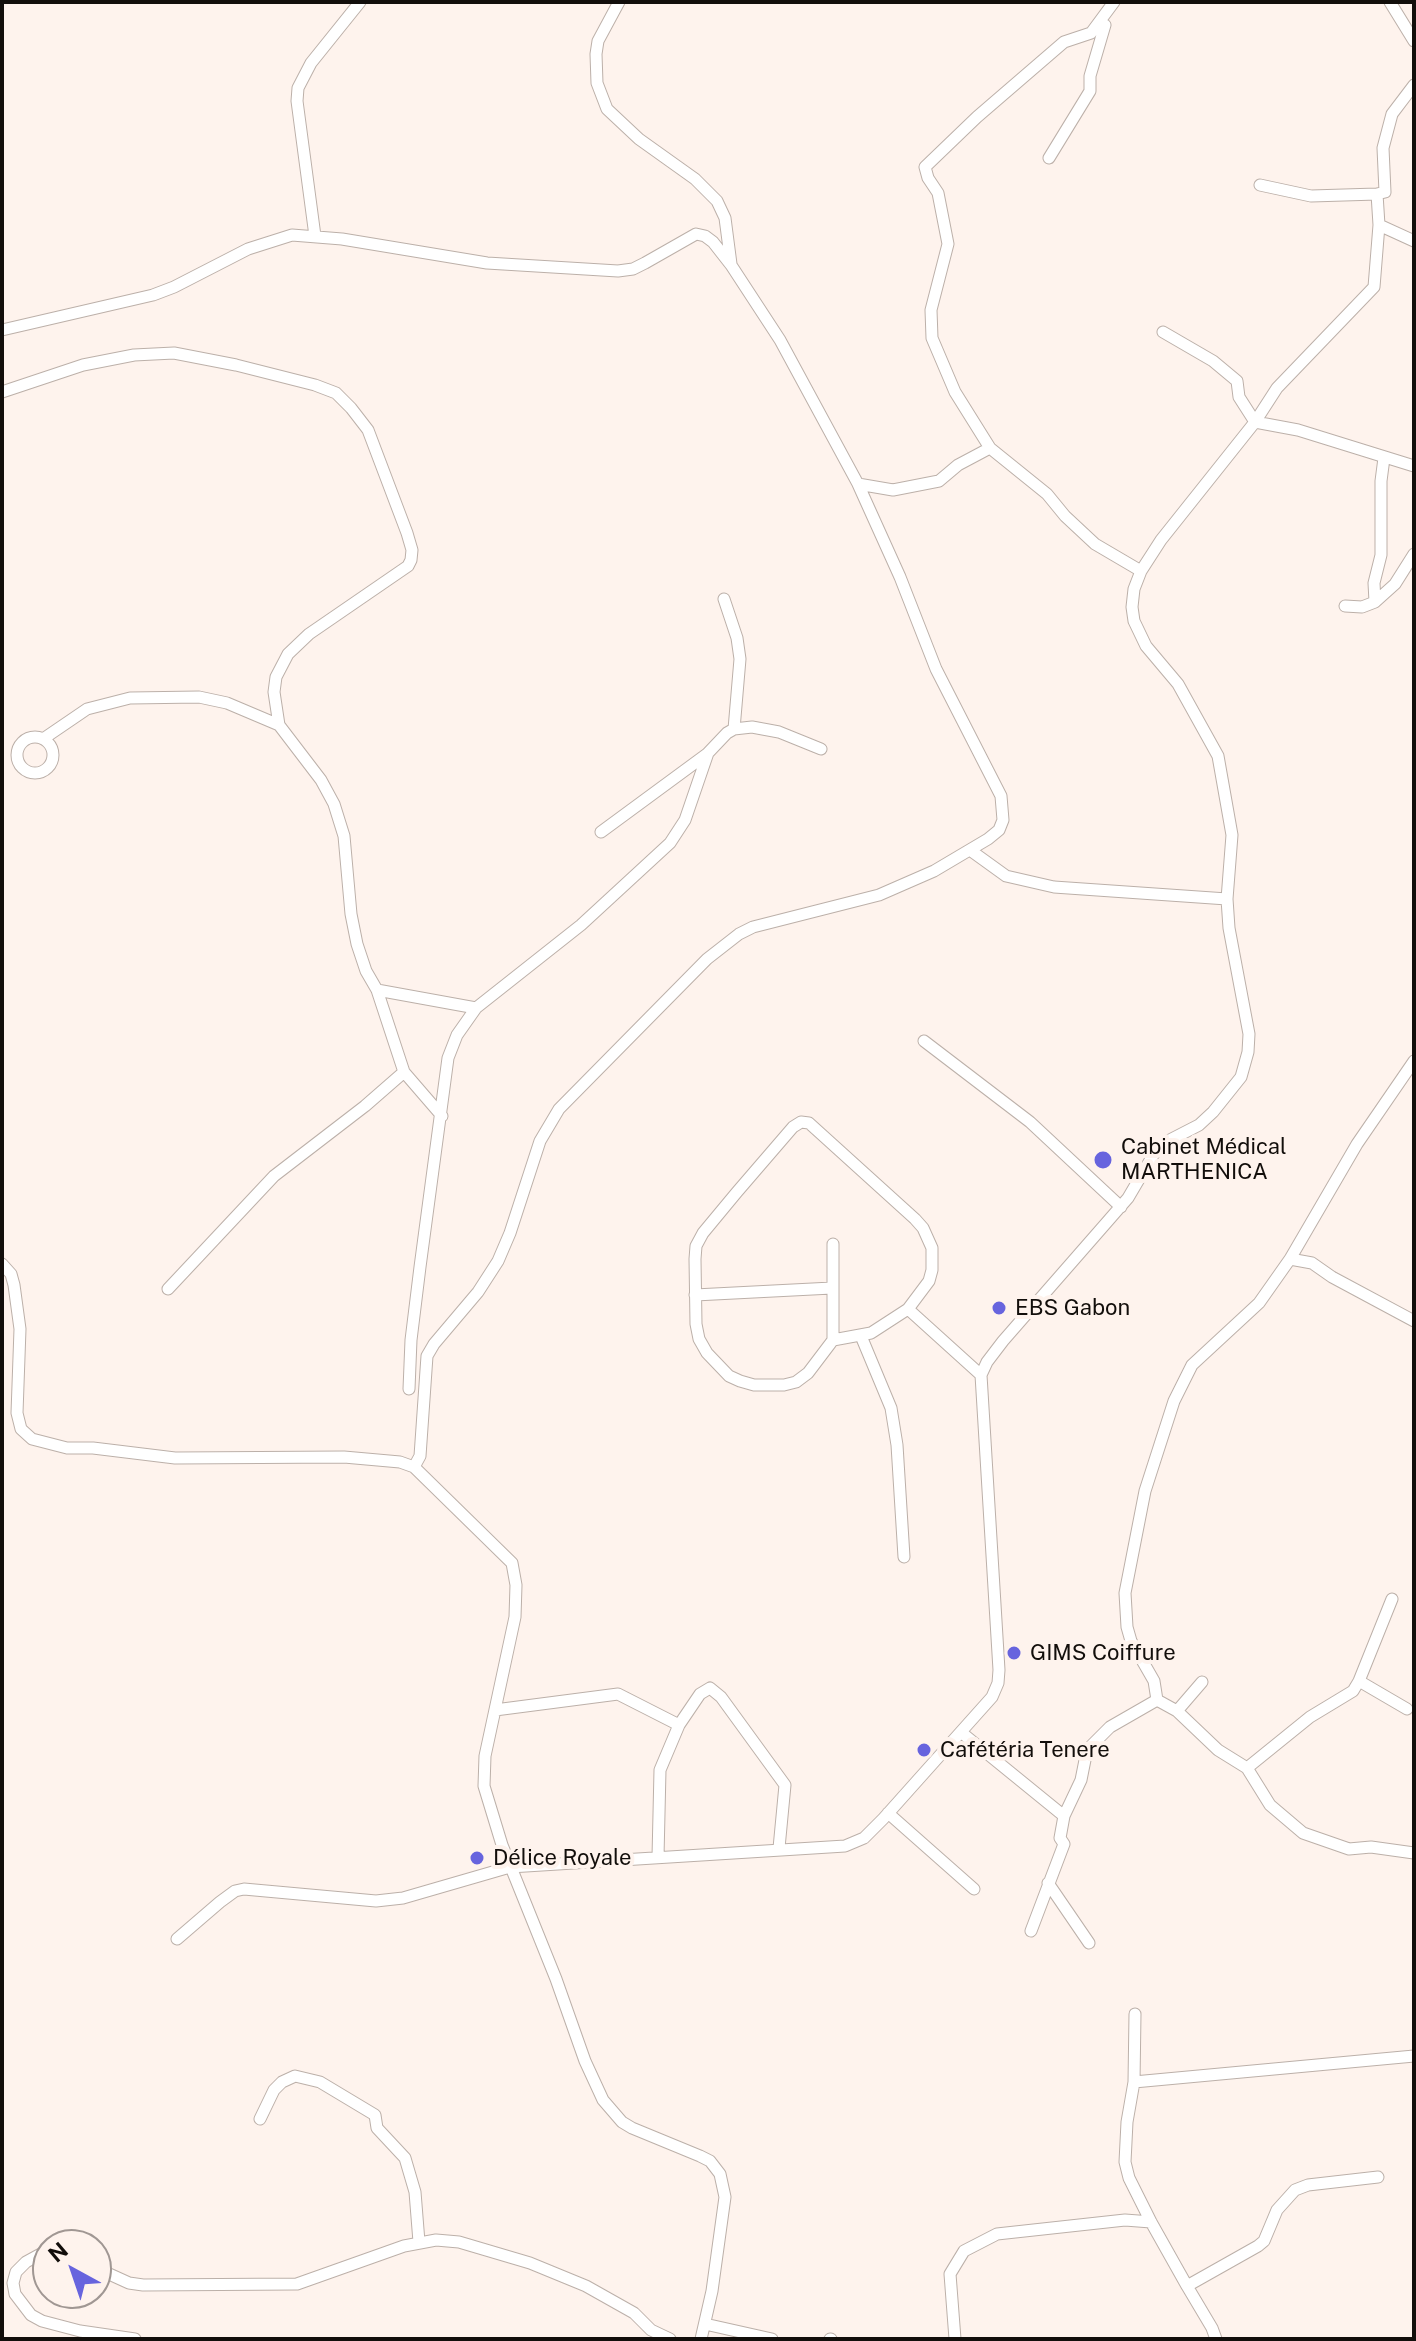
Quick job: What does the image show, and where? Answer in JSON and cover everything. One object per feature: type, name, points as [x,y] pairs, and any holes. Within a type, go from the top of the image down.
[{"type":"street","points":[[315,236],[297,101],[298,88],[311,63],[360,2]]},
{"type":"street","points":[[619,2],[598,41],[596,54],[597,83],[607,109],[639,139],[695,179],[717,201],[725,218],[731,265]]},
{"type":"street","points":[[1049,158],[1090,91],[1099,37],[1115,2]]},
{"type":"street","points":[[1115,2],[1091,33],[1064,42],[977,117],[925,167],[938,193],[948,244],[931,310],[932,338],[955,392],[990,448],[1047,494],[1095,544],[1141,571]]},
{"type":"street","points":[[1390,2],[1414,41]]},
{"type":"street","points":[[1260,185],[1311,196],[1385,192],[1383,148],[1389,122],[1414,85]]},
{"type":"street","points":[[177,1939],[220,1902],[235,1891],[244,1889],[376,1901],[403,1898],[510,1867],[845,1846],[864,1838],[992,1697],[999,1670],[981,1375],[1003,1341],[1121,1207],[1155,1152],[1164,1143],[1199,1125],[1241,1077],[1248,1052],[1249,1034],[1229,928],[1227,899],[1232,835],[1218,756],[1178,684],[1146,646],[1134,621],[1134,589],[1141,571],[1161,540],[1255,422],[1277,388],[1374,287],[1379,225],[1377,194]]},
{"type":"street","points":[[1379,225],[1414,241]]},
{"type":"street","points":[[2,330],[153,295],[258,245],[292,235],[487,263],[618,271],[633,269],[696,234],[705,236],[731,265],[780,340],[858,484],[900,577],[936,669],[1001,796],[1003,820],[999,830],[970,850],[893,890],[753,927],[739,934],[707,959],[572,1094],[545,1130],[498,1261],[478,1292],[449,1324],[427,1356],[420,1456],[414,1467]]},
{"type":"street","points":[[1163,332],[1213,361],[1237,381],[1239,397],[1255,422],[1298,430],[1414,466]]},
{"type":"street","points":[[2,392],[83,365],[134,355],[174,353],[236,365],[336,393],[368,430],[407,533],[412,550],[411,560],[408,566],[309,634],[288,654],[276,677],[274,692],[279,725],[321,780],[334,804],[344,836],[357,944],[366,971],[377,990],[404,1072],[442,1116]]},
{"type":"street","points":[[858,484],[893,490],[939,481],[958,465],[990,448]]},
{"type":"street","points":[[1375,602],[1374,583],[1381,555],[1384,458]]},
{"type":"street","points":[[1345,606],[1362,607],[1375,602],[1395,584],[1414,554]]},
{"type":"street","points":[[724,599],[737,638],[740,659],[734,729]]},
{"type":"street","points":[[43,739],[87,709],[130,698],[199,697],[227,703],[279,725]]},
{"type":"street","points":[[601,832],[708,753],[734,729],[752,727],[779,732],[821,749]]},
{"type":"street","points":[[409,1389],[411,1340],[450,1048],[476,1008],[581,925],[670,843],[685,820],[708,753]]},
{"type":"street","points":[[970,850],[1006,876],[1054,887],[1227,899]]},
{"type":"street","points":[[377,990],[476,1008]]},
{"type":"street","points":[[924,1041],[1030,1122],[1121,1207]]},
{"type":"street","points":[[1157,1700],[1154,1681],[1131,1641],[1125,1593],[1139,1517],[1174,1401],[1192,1365],[1247,1316],[1290,1259],[1357,1144],[1414,1061]]},
{"type":"street","points":[[168,1289],[274,1176],[404,1072]]},
{"type":"street","points":[[833,1244],[833,1340],[808,1373],[796,1382],[768,1386],[740,1381],[718,1366],[699,1339],[695,1295],[696,1246],[703,1233],[793,1127],[805,1122],[823,1134],[915,1219],[929,1238],[933,1259],[929,1281],[908,1309],[891,1322],[861,1336],[833,1340]]},
{"type":"street","points":[[1290,1259],[1312,1263],[1414,1321]]},
{"type":"street","points":[[2,1264],[11,1274],[20,1329],[17,1413],[21,1429],[32,1439],[67,1448],[175,1458],[344,1457],[400,1462],[414,1467],[512,1563],[515,1573],[515,1617],[485,1756],[484,1786],[510,1867],[603,2100],[622,2122],[710,2161],[720,2174],[725,2197],[717,2259],[701,2339]]},
{"type":"street","points":[[695,1295],[832,1288]]},
{"type":"street","points":[[908,1309],[981,1375]]},
{"type":"street","points":[[861,1336],[891,1408],[897,1445],[904,1557]]},
{"type":"street","points":[[1247,1768],[1310,1717],[1344,1698],[1359,1681],[1392,1599]]},
{"type":"street","points":[[1359,1681],[1407,1709]]},
{"type":"street","points":[[1177,1711],[1202,1682]]},
{"type":"street","points":[[658,1857],[660,1770],[679,1725],[705,1689],[713,1689],[721,1697],[785,1785],[779,1848]]},
{"type":"street","points":[[495,1710],[618,1694],[679,1725]]},
{"type":"street","points":[[1157,1700],[1177,1711],[1218,1750],[1247,1768],[1270,1805],[1303,1833],[1349,1849],[1371,1847],[1414,1853]]},
{"type":"street","points":[[1031,1931],[1064,1843],[1060,1839],[1064,1816],[1081,1780],[1087,1750],[1110,1727],[1157,1700]]},
{"type":"street","points":[[962,1733],[1064,1816]]},
{"type":"street","points":[[888,1813],[974,1889]]},
{"type":"street","points":[[1048,1883],[1089,1943]]},
{"type":"street","points":[[1135,2014],[1134,2082],[1127,2122],[1125,2162],[1129,2178],[1151,2222],[1216,2339]]},
{"type":"street","points":[[1134,2082],[1414,2056]]},
{"type":"street","points":[[260,2119],[274,2090],[295,2076],[320,2082],[375,2115],[377,2128],[405,2158],[415,2192],[419,2242]]},
{"type":"street","points":[[1187,2286],[1264,2241],[1277,2210],[1295,2190],[1308,2185],[1378,2177]]},
{"type":"street","points":[[955,2339],[950,2274],[964,2251],[997,2234],[1125,2220],[1151,2222]]},
{"type":"street","points":[[112,2275],[143,2285],[297,2284],[419,2242],[459,2242],[530,2263],[586,2286],[634,2313],[651,2330],[670,2339]]},
{"type":"street","points":[[32,2259],[16,2272],[13,2283],[15,2294],[31,2315],[70,2329],[135,2339]]},
{"type":"street","points":[[705,2324],[772,2339]]},
{"type":"place","name":"Cabinet Médical MARTHENICA","points":[[1103,1160]]},
{"type":"place","name":"EBS Gabon","points":[[999,1308]]},
{"type":"place","name":"GIMS Coiffure","points":[[1014,1653]]},
{"type":"place","name":"Cafétéria Tenere","points":[[924,1750]]},
{"type":"place","name":"Délice Royale","points":[[477,1858]]}]
